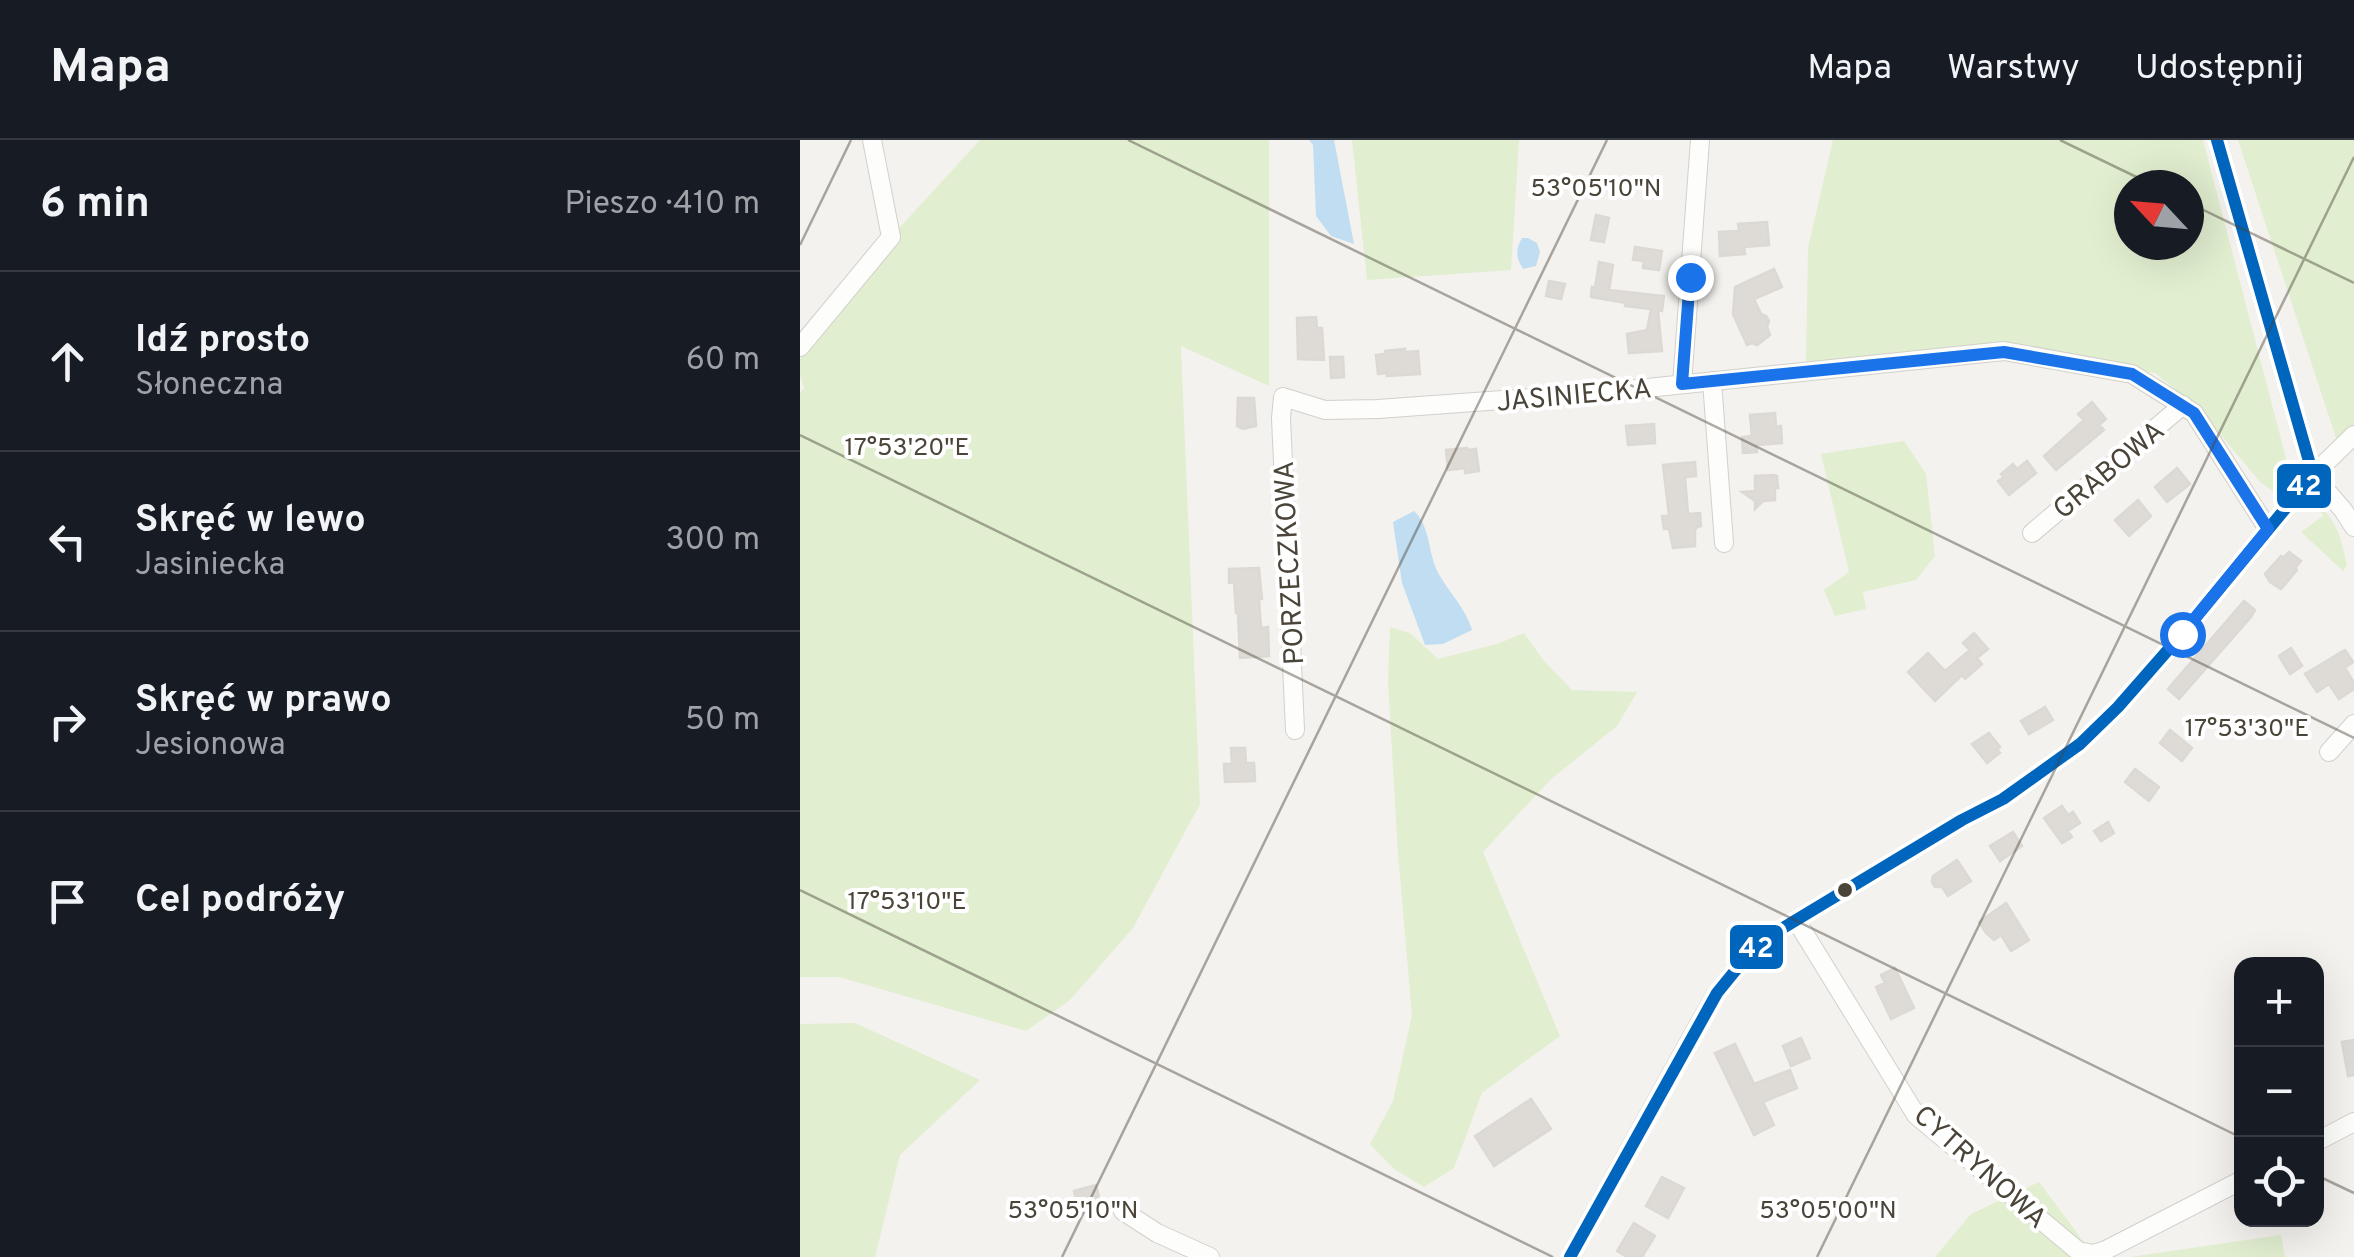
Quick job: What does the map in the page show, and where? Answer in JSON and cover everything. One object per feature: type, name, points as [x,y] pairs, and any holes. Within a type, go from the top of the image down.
[{"type":"street","points":[[800,347],[892,237],[872,140]]},
{"type":"street","points":[[1682,384],[1700,140]]},
{"type":"street","points":[[2217,140],[2313,476],[2354,527]]},
{"type":"street","name":"JASINIECKA","points":[[1283,397],[1325,410],[1378,409],[2004,352],[2132,374],[2184,405],[2194,413],[2268,529]]},
{"type":"street","points":[[1712,381],[1724,543]]},
{"type":"street","name":"PORZECZKOWA","points":[[1283,397],[1295,730]]},
{"type":"street","name":"GRABOWA","points":[[2032,533],[2184,405]]},
{"type":"street","points":[[1570,1257],[1717,994],[1748,955],[1768,937],[2003,799],[2080,744],[2118,707],[2313,476],[2354,435]]},
{"type":"street","points":[[2329,752],[2354,724]]},
{"type":"street","name":"CYTRYNOWA","points":[[1796,920],[1916,1115],[2078,1252],[2093,1254],[2106,1250],[2234,1184]]},
{"type":"street","points":[[2324,1138],[2354,1122]]},
{"type":"street","points":[[1123,1211],[1157,1233],[1210,1257]]},
{"type":"green space","points":[[980,140],[1269,140],[1269,386],[1181,346],[1200,804],[1133,928],[1070,1000],[1026,1031],[839,977],[800,977],[800,393],[804,388],[800,359],[828,312]]},
{"type":"green space","points":[[1352,140],[1519,140],[1511,270],[1367,280]]},
{"type":"green space","points":[[1833,140],[2203,140],[2288,466],[2274,492],[2261,483],[2199,409],[2155,373],[2003,346],[1806,362],[1808,248]]},
{"type":"green space","points":[[2238,140],[2354,140],[2354,425],[2337,441]]},
{"type":"green space","points":[[1904,441],[1926,474],[1935,556],[1916,580],[1863,592],[1866,609],[1835,616],[1824,590],[1849,572],[1821,454]]},
{"type":"green space","points":[[2316,504],[2338,531],[2347,565],[2343,571],[2301,532],[2323,516]]},
{"type":"green space","points":[[1390,627],[1410,633],[1438,659],[1524,633],[1572,690],[1637,692],[1617,726],[1550,780],[1483,852],[1560,1036],[1482,1093],[1454,1168],[1424,1187],[1394,1169],[1370,1144],[1393,1101],[1412,1015],[1388,682]]},
{"type":"green space","points":[[855,1023],[980,1080],[900,1155],[875,1257],[800,1257],[800,1024]]},
{"type":"green space","points":[[2039,1182],[2095,1257],[1935,1257],[1971,1214]]},
{"type":"green space","points":[[2281,1235],[2285,1257],[2130,1257]]},
{"type":"water","points":[[1309,140],[1334,140],[1354,244],[1331,236],[1316,216],[1313,145]]},
{"type":"water","points":[[1522,238],[1537,243],[1540,252],[1536,266],[1523,269],[1521,265],[1517,250]]},
{"type":"water","points":[[1414,511],[1424,525],[1436,568],[1472,630],[1443,644],[1425,645],[1402,583],[1393,522]]},
{"type":"building","points":[[1596,215],[1609,218],[1604,242],[1591,240]]},
{"type":"building","points":[[1767,222],[1769,245],[1744,247],[1745,254],[1720,256],[1719,232],[1739,231],[1738,224]]},
{"type":"building","points":[[1635,247],[1662,251],[1659,270],[1643,268],[1644,261],[1633,260]]},
{"type":"building","points":[[1599,262],[1613,265],[1609,290],[1664,296],[1662,311],[1658,310],[1662,351],[1629,353],[1627,334],[1647,330],[1651,309],[1591,297]]},
{"type":"building","points":[[1774,269],[1782,287],[1754,299],[1769,321],[1770,335],[1757,345],[1747,345],[1733,314],[1735,287]]},
{"type":"building","points":[[1549,281],[1565,284],[1561,299],[1546,296]]},
{"type":"building","points":[[1316,317],[1317,328],[1322,328],[1324,360],[1298,359],[1297,318]]},
{"type":"building","points":[[1405,349],[1418,351],[1420,374],[1378,374],[1376,355]]},
{"type":"building","points":[[1330,357],[1343,357],[1344,377],[1331,378]]},
{"type":"building","points":[[1238,398],[1254,398],[1256,426],[1237,426]]},
{"type":"building","points":[[2092,402],[2106,419],[2099,425],[2104,430],[2056,470],[2044,456],[2084,420],[2078,414]]},
{"type":"building","points":[[1775,413],[1782,443],[1756,445],[1757,452],[1743,453],[1742,437],[1752,436],[1750,415]]},
{"type":"building","points":[[1654,424],[1655,443],[1628,445],[1626,426]]},
{"type":"building","points":[[1476,449],[1479,471],[1448,470],[1446,450]]},
{"type":"building","points":[[2027,461],[2036,473],[2009,495],[1998,481],[2004,477],[2001,474],[2013,464],[2017,469]]},
{"type":"building","points":[[1695,462],[1696,476],[1685,477],[1688,514],[1700,513],[1701,526],[1695,530],[1695,546],[1673,548],[1662,516],[1669,516],[1663,465]]},
{"type":"building","points":[[2177,468],[2190,484],[2167,502],[2155,487]]},
{"type":"building","points":[[1755,476],[1777,476],[1778,488],[1775,500],[1763,501],[1755,509],[1755,501],[1742,492],[1755,491]]},
{"type":"building","points":[[2138,500],[2151,516],[2129,536],[2115,520]]},
{"type":"building","points":[[2289,552],[2301,561],[2281,589],[2265,574]]},
{"type":"building","points":[[1259,568],[1261,628],[1268,627],[1269,656],[1240,658],[1238,613],[1229,569]]},
{"type":"building","points":[[2244,601],[2255,610],[2251,617],[2179,699],[2168,689]]},
{"type":"building","points":[[1974,633],[1988,649],[1977,658],[1982,664],[1965,679],[1962,675],[1935,701],[1908,672],[1928,653],[1945,671],[1970,650],[1963,643]]},
{"type":"building","points":[[2291,648],[2302,666],[2290,674],[2279,656]]},
{"type":"building","points":[[2345,650],[2353,662],[2345,668],[2354,689],[2339,699],[2329,684],[2317,692],[2305,674]]},
{"type":"building","points":[[2045,707],[2053,720],[2029,734],[2021,721]]},
{"type":"building","points":[[2170,730],[2192,748],[2182,761],[2160,743]]},
{"type":"building","points":[[1989,733],[2000,753],[1987,763],[1972,744]]},
{"type":"building","points":[[1231,748],[1245,748],[1246,763],[1254,763],[1255,781],[1225,782],[1224,764],[1232,764]]},
{"type":"building","points":[[2135,769],[2159,787],[2149,801],[2125,782]]},
{"type":"building","points":[[2062,806],[2068,815],[2073,812],[2080,823],[2068,831],[2072,837],[2062,843],[2044,818]]},
{"type":"building","points":[[2108,822],[2114,833],[2101,841],[2094,831]]},
{"type":"building","points":[[2013,832],[2022,846],[2000,861],[1990,846]]},
{"type":"building","points":[[1957,860],[1971,881],[1948,896],[1942,887],[1935,887],[1933,876]]},
{"type":"building","points":[[2006,903],[2029,940],[2011,951],[2001,935],[1994,940],[1979,922]]},
{"type":"building","points":[[1895,968],[1914,1008],[1891,1019],[1876,987],[1885,983],[1881,975]]},
{"type":"building","points":[[1801,1038],[1810,1058],[1791,1066],[1783,1046]]},
{"type":"building","points":[[2354,1040],[2354,1075],[2348,1076],[2342,1042]]},
{"type":"building","points":[[1735,1044],[1754,1084],[1790,1070],[1797,1088],[1763,1102],[1774,1125],[1754,1135],[1715,1053]]},
{"type":"building","points":[[1531,1099],[1551,1129],[1494,1166],[1475,1136]]},
{"type":"building","points":[[1662,1177],[1684,1188],[1668,1218],[1646,1206]]},
{"type":"building","points":[[1096,1185],[1101,1205],[1079,1211],[1074,1191]]},
{"type":"building","points":[[1634,1223],[1655,1236],[1642,1257],[1627,1257],[1617,1251]]},
{"type":"transit line","name":"42","points":[[1570,1257],[1717,993],[1748,955],[1768,937],[2003,799],[2080,744],[2182,634],[2313,475],[2217,140]]},
{"type":"route","points":[[1690,277],[1682,384],[2004,352],[2132,374],[2184,405],[2194,413],[2268,529],[2182,634]]}]
